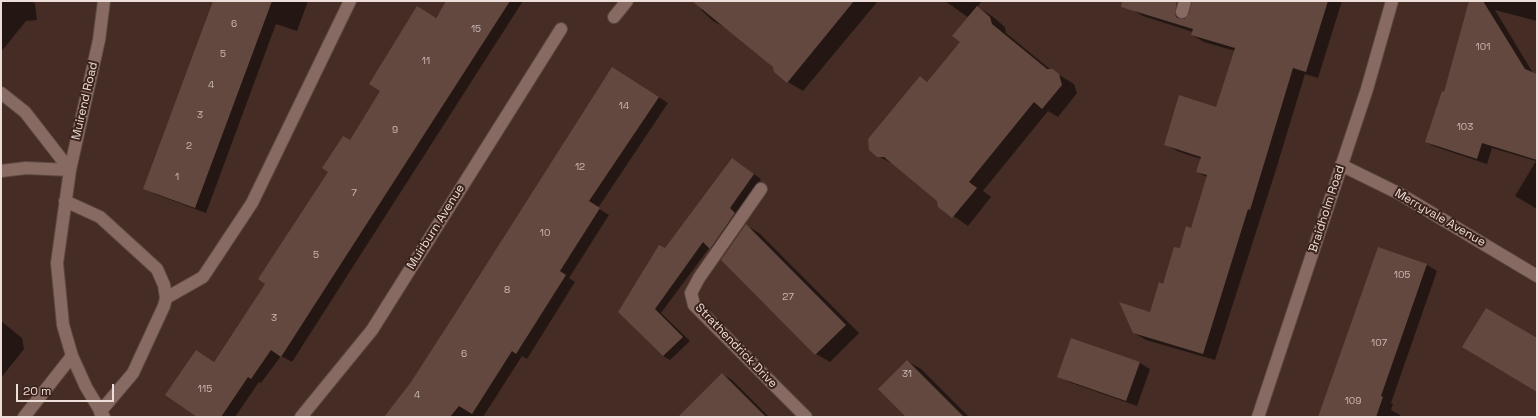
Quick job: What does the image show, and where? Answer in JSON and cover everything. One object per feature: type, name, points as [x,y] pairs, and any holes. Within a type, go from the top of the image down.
[{"type":"street","name":"Muirend Road","points":[[104,1],[99,40],[70,170],[58,262],[58,283],[63,325],[72,356],[86,387],[102,414],[133,373],[164,306],[166,298]]},
{"type":"street","points":[[65,201],[100,218],[157,270],[164,285],[166,298],[203,277],[252,203],[350,1]]},
{"type":"street","points":[[614,17],[627,1]]},
{"type":"street","name":"Braidholm Road","points":[[1258,417],[1367,89],[1392,1]]},
{"type":"street","name":"Muirburn Avenue","points":[[301,417],[372,330],[560,29]]},
{"type":"street","points":[[1,93],[24,112],[70,170]]},
{"type":"street","name":"Merryvale Avenue","points":[[1341,165],[1400,194],[1537,276]]},
{"type":"street","points":[[1,170],[26,168],[70,170]]},
{"type":"street","name":"Strathendrick Drive","points":[[761,189],[699,278],[691,293],[694,306],[806,417]]},
{"type":"street","points":[[24,417],[72,356]]},
{"type":"building","points":[[213,1],[272,1],[195,208],[143,189]]},
{"type":"building","points":[[446,1],[510,1],[281,357],[271,350],[251,379],[248,377],[221,417],[197,417],[165,395],[196,350],[214,362],[265,284],[258,279],[328,172],[322,168],[343,136],[350,140],[380,91],[369,84],[417,6],[436,18]]},
{"type":"building","points":[[692,1],[854,1],[787,83],[774,72],[773,67]]},
{"type":"building","points":[[1122,1],[1177,1],[1175,14],[1177,18],[1184,19],[1189,14],[1192,1],[1328,1],[1306,72],[1293,68],[1250,210],[1248,209],[1203,354],[1133,333],[1119,302],[1150,312],[1159,282],[1163,284],[1174,247],[1180,248],[1186,226],[1191,228],[1207,175],[1196,172],[1201,157],[1164,145],[1179,95],[1216,107],[1235,48],[1191,35],[1193,29],[1121,7]]},
{"type":"building","points":[[1469,1],[1483,1],[1525,69],[1537,74],[1537,160],[1482,143],[1477,159],[1425,142],[1442,91],[1444,92]]},
{"type":"building","points":[[977,6],[990,17],[992,24],[1047,69],[1053,69],[1059,74],[1062,85],[1042,109],[1034,102],[969,182],[977,188],[952,218],[938,207],[937,201],[884,157],[877,157],[869,150],[868,139],[920,76],[927,82],[960,42],[952,36]]},
{"type":"building","points":[[612,67],[659,97],[589,201],[600,208],[560,271],[566,275],[516,354],[512,351],[472,414],[459,406],[450,417],[384,417],[411,382]]},
{"type":"building","points":[[732,158],[754,174],[730,208],[735,213],[710,249],[703,242],[655,309],[683,337],[663,356],[618,312],[659,245],[665,248]]},
{"type":"building","points":[[746,224],[846,325],[815,355],[721,260]]},
{"type":"building","points":[[1378,247],[1427,264],[1381,396],[1383,397],[1376,417],[1318,417]]},
{"type":"building","points":[[1486,308],[1537,338],[1537,392],[1462,347]]},
{"type":"building","points":[[1071,338],[1140,362],[1126,401],[1057,377]]},
{"type":"building","points":[[907,360],[964,417],[906,417],[878,389]]},
{"type":"building","points":[[722,373],[766,417],[678,417]]}]
